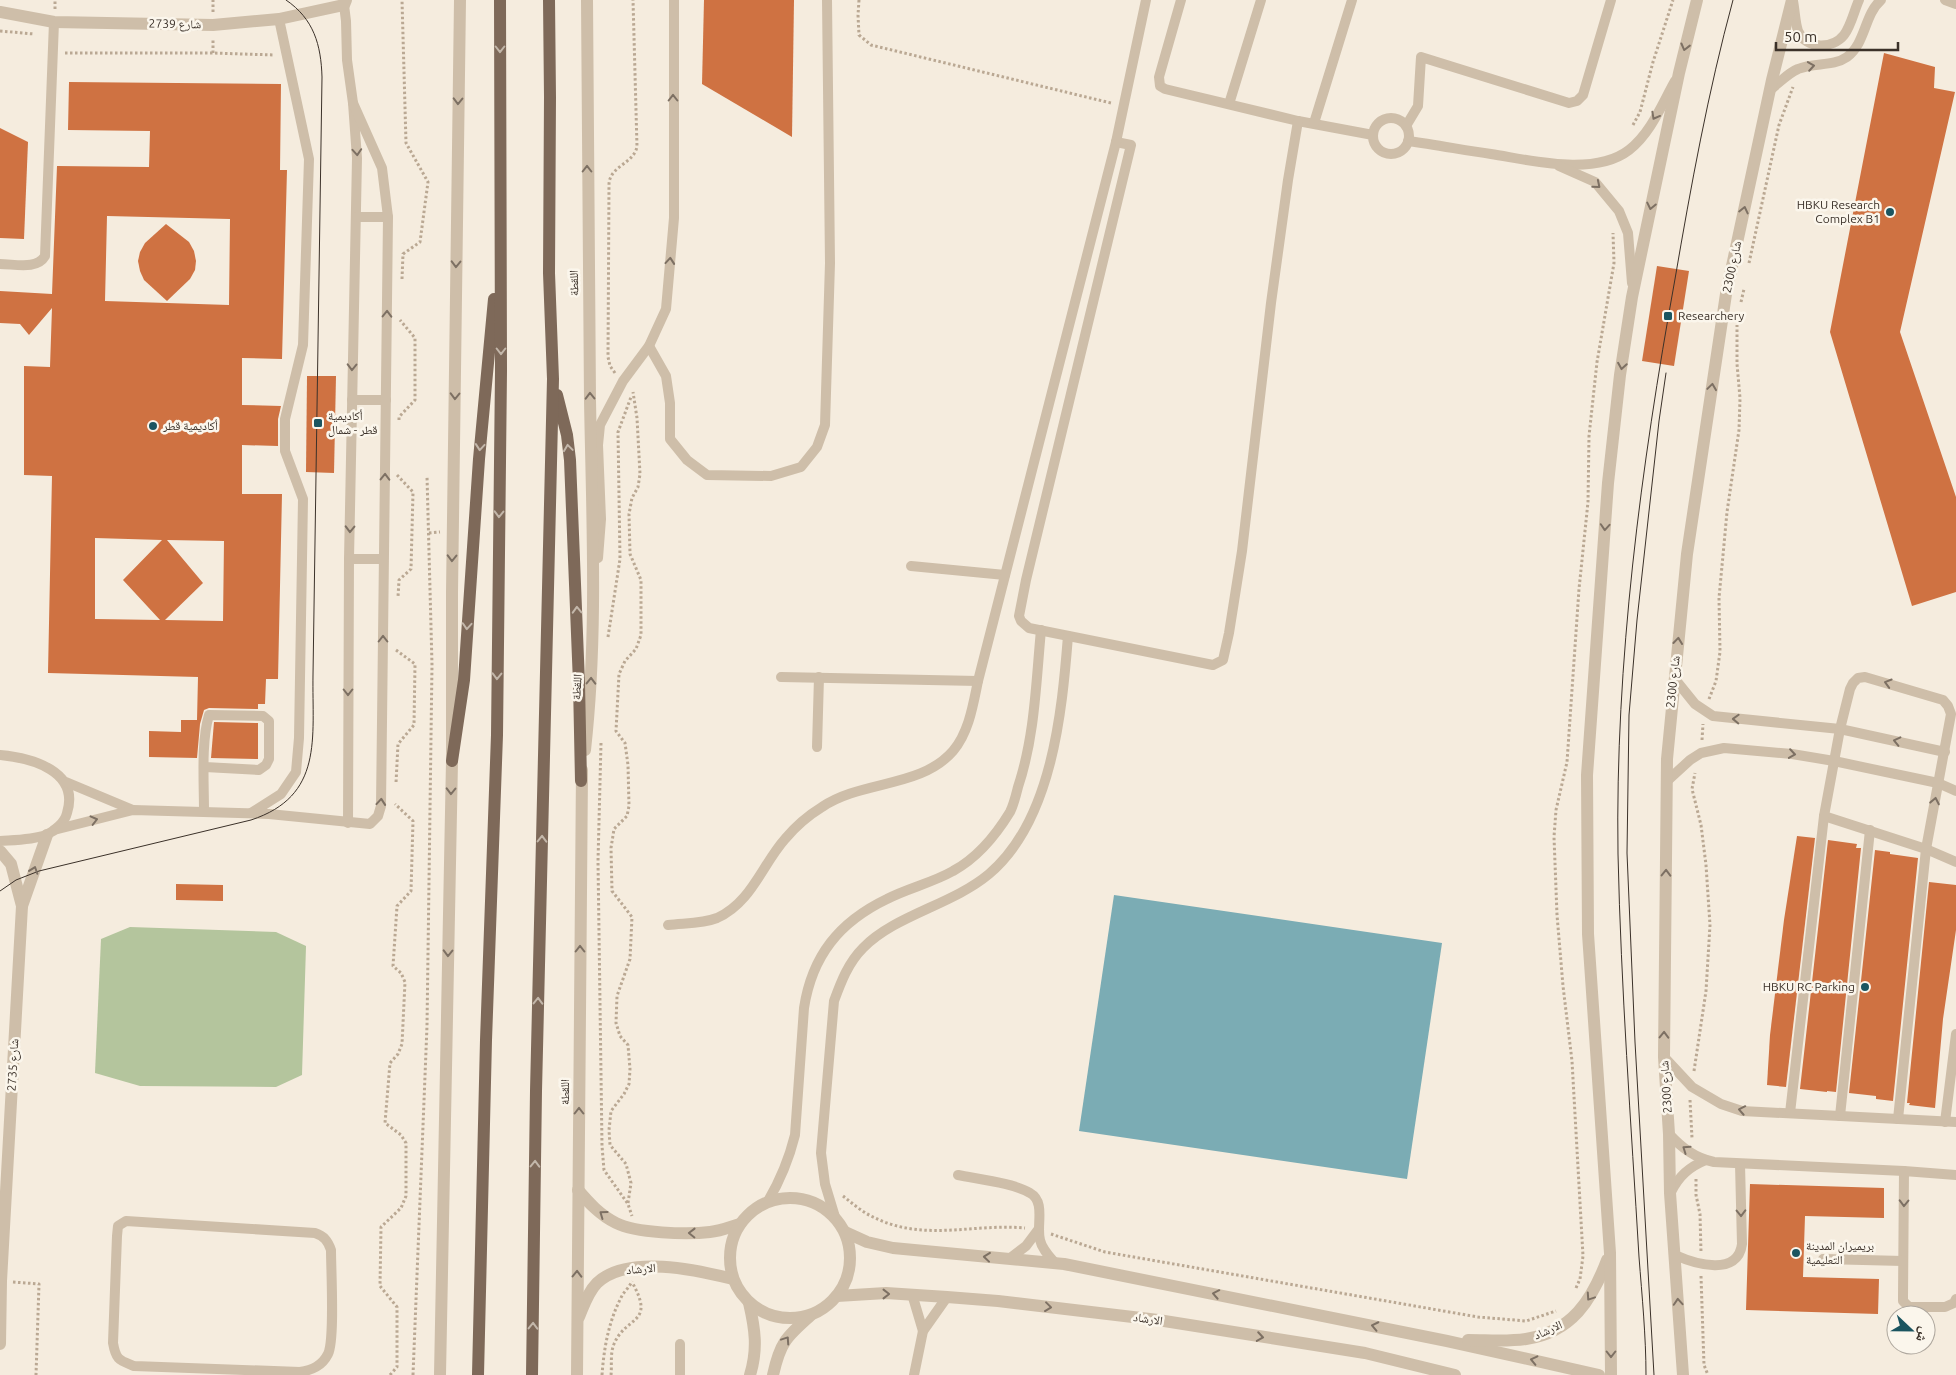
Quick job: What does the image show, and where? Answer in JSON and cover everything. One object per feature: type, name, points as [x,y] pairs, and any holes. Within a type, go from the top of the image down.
[{"type":"main road","points":[[478,1375],[486,1040],[497,735],[501,371],[500,0]]},
{"type":"main road","name":"اللقطة","points":[[532,1375],[536,1082],[553,379],[549,273],[550,98],[548,0]]},
{"type":"main road","points":[[452,761],[464,680],[479,459],[500,224]]},
{"type":"main road","points":[[553,379],[567,436],[570,460],[579,664],[581,782]]},
{"type":"street","points":[[440,1375],[452,761],[452,592],[460,0]]},
{"type":"street","name":"اللقطة","points":[[577,1375],[581,782],[591,694],[592,612],[587,218],[587,0]]},
{"type":"street","points":[[1611,1375],[1610,1253],[1588,934],[1588,775],[1608,483],[1620,375],[1632,297],[1679,73],[1697,0]]},
{"type":"street","name":"شارع 2300","points":[[1683,1375],[1670,1193],[1669,1134],[1664,1057],[1667,759],[1687,554],[1726,294],[1770,90],[1793,0]]},
{"type":"street","name":"شارع 2739","points":[[0,12],[54,22],[213,24],[279,19],[345,3]]},
{"type":"street","name":"شارع 2735","points":[[0,1344],[5,1125],[22,906],[51,832]]},
{"type":"street","name":"شارع 2735","points":[[0,851],[11,864],[22,906]]},
{"type":"street","points":[[578,1190],[602,1215],[633,1229],[697,1233],[721,1230],[740,1224]]},
{"type":"street","points":[[786,1197],[804,1199],[821,1206],[834,1217],[845,1232],[850,1248],[850,1265],[846,1282],[837,1296],[826,1307],[812,1314],[796,1318],[779,1318],[763,1312],[749,1303],[733,1279],[730,1265],[730,1250],[733,1236],[752,1210],[768,1201],[786,1197]]},
{"type":"street","name":"الارشاد","points":[[845,1232],[867,1242],[893,1248],[1055,1263],[1258,1302],[1599,1375]]},
{"type":"street","name":"الارشاد","points":[[1447,1341],[1527,1339],[1546,1333],[1565,1323],[1592,1296],[1610,1253]]},
{"type":"street","name":"الارشاد","points":[[576,1324],[589,1292],[598,1282],[610,1274],[632,1268],[662,1267],[702,1271],[733,1279]]},
{"type":"street","name":"الارشاد","points":[[837,1296],[912,1294],[998,1301],[1168,1322],[1365,1353],[1455,1375]]},
{"type":"street","points":[[749,1303],[756,1343],[756,1353],[750,1375]]},
{"type":"street","points":[[773,1375],[782,1345],[790,1334],[812,1314]]},
{"type":"lane","points":[[592,612],[601,519],[598,445],[600,424],[623,381],[649,346],[666,309],[674,218],[674,0]]},
{"type":"lane","points":[[649,346],[666,376],[670,403],[670,439],[687,460],[707,475],[771,476],[801,467],[816,447],[825,425],[830,262],[827,0]]},
{"type":"lane","points":[[668,925],[707,920],[729,912],[742,901],[785,839],[823,806],[842,796],[920,774],[937,766],[954,751],[963,736],[970,716],[1116,142],[1146,0]]},
{"type":"lane","points":[[1181,0],[1158,83],[1166,89],[1298,121],[1373,135]]},
{"type":"lane","points":[[1229,104],[1261,0]]},
{"type":"lane","points":[[1314,123],[1352,0]]},
{"type":"lane","points":[[1406,126],[1418,106],[1420,57],[1569,103],[1577,101],[1583,95],[1611,0]]},
{"type":"lane","points":[[1793,0],[1799,34],[1806,41],[1827,46],[1838,42],[1848,30],[1859,0]]},
{"type":"lane","points":[[1770,90],[1799,68],[1837,62],[1848,56],[1857,47],[1870,15],[1881,0]]},
{"type":"lane","points":[[1946,0],[1956,4]]},
{"type":"lane","points":[[345,3],[347,60],[353,103],[357,158],[349,559],[348,823]]},
{"type":"lane","points":[[250,814],[281,794],[296,772],[299,738],[303,499],[285,451],[285,419],[303,345],[309,160],[279,19]]},
{"type":"lane","points":[[0,264],[34,264],[42,262],[45,256],[54,22]]},
{"type":"lane","points":[[1408,141],[1554,164],[1595,164],[1627,151],[1640,140],[1650,127],[1679,73]]},
{"type":"lane","points":[[0,841],[51,832],[133,810],[269,814],[370,824],[378,816],[381,806],[388,216],[382,168],[353,103]]},
{"type":"lane","points":[[1393,118],[1406,126],[1409,133],[1408,141],[1401,151],[1388,154],[1377,148],[1373,135],[1379,123],[1385,119],[1393,118]]},
{"type":"lane","points":[[1116,142],[1131,145],[1020,611],[1021,621],[1024,626],[1040,630],[1214,665],[1223,660],[1242,551],[1271,303],[1298,121]]},
{"type":"lane","points":[[1554,164],[1595,182],[1619,211],[1628,233],[1632,297]]},
{"type":"lane","points":[[356,217],[388,216]]},
{"type":"lane","points":[[352,400],[386,400]]},
{"type":"lane","points":[[349,559],[383,559]]},
{"type":"lane","points":[[910,566],[1005,575]]},
{"type":"lane","points":[[768,1201],[782,1178],[791,1154],[795,1135],[804,1008],[814,968],[826,946],[842,928],[886,899],[953,871],[977,854],[998,830],[1011,810],[1026,763],[1034,711],[1040,630]]},
{"type":"lane","points":[[834,1217],[825,1184],[821,1153],[834,1001],[840,982],[850,964],[863,948],[878,935],[967,890],[990,874],[1013,849],[1042,792],[1049,769],[1058,718],[1068,636]]},
{"type":"lane","points":[[781,677],[978,681]]},
{"type":"lane","points":[[817,747],[819,677]]},
{"type":"lane","points":[[1790,1113],[1824,816],[1840,729],[1853,683],[1858,678],[1865,677],[1943,700],[1951,714],[1926,849],[1898,1119]]},
{"type":"lane","points":[[1674,678],[1695,704],[1704,712],[1713,716],[1726,719],[1764,720],[1840,729],[1945,752]]},
{"type":"lane","points":[[204,811],[205,767],[206,725],[209,715],[263,716],[269,721],[269,759],[266,765],[259,770],[205,767]]},
{"type":"lane","points":[[1667,781],[1690,760],[1701,753],[1724,748],[1792,754],[1834,761],[1938,783],[1956,791]]},
{"type":"lane","points":[[0,755],[19,756],[52,770],[66,782],[133,810]]},
{"type":"lane","points":[[51,832],[66,818],[71,802],[66,782]]},
{"type":"lane","points":[[1824,816],[1926,849],[1956,862]]},
{"type":"lane","points":[[1840,1116],[1870,830]]},
{"type":"lane","points":[[1664,1057],[1692,1087],[1721,1104],[1742,1111],[1951,1122],[1956,1034]]},
{"type":"lane","points":[[1669,1134],[1694,1160]]},
{"type":"lane","points":[[1694,1160],[1956,1175]]},
{"type":"lane","points":[[1670,1193],[1676,1182],[1694,1160]]},
{"type":"lane","points":[[1675,1255],[1702,1264],[1726,1264],[1733,1262],[1738,1257],[1741,1250],[1740,1164]]},
{"type":"lane","points":[[1904,1171],[1903,1301],[1909,1307],[1945,1308],[1954,1304],[1956,1299]]},
{"type":"lane","points":[[958,1175],[1013,1187],[1031,1193],[1038,1202],[1038,1230],[1042,1247],[1055,1263]]},
{"type":"lane","points":[[126,1221],[315,1233],[320,1235],[329,1244],[331,1250],[331,1346],[328,1354],[316,1367],[300,1372],[134,1370],[118,1360],[113,1343],[116,1236],[118,1226],[126,1221]]},
{"type":"lane","points":[[1010,1259],[1026,1246],[1038,1230]]},
{"type":"lane","points":[[1823,1260],[1903,1261]]},
{"type":"lane","points":[[912,1294],[924,1331]]},
{"type":"lane","points":[[914,1375],[924,1331],[947,1297]]},
{"type":"lane","points":[[680,1344],[680,1375]]},
{"type":"path","points":[[402,0],[406,143],[428,182],[420,242],[403,254],[402,282]]},
{"type":"path","points":[[628,1204],[630,1184],[626,1164],[610,1145],[608,1130],[611,1111],[629,1084],[628,1046],[620,1036],[616,1023],[617,996],[630,959],[632,917],[612,891],[611,848],[614,829],[627,816],[629,806],[625,743],[616,731],[615,723],[619,674],[625,661],[636,649],[641,635],[641,580],[630,554],[629,514],[640,474],[637,418],[633,392],[610,366],[608,357],[608,184],[612,173],[633,156],[637,147],[633,0]]},
{"type":"path","points":[[859,0],[860,35],[872,45],[1124,106]]},
{"type":"path","points":[[1629,130],[1640,112],[1653,62],[1673,0]]},
{"type":"path","points":[[0,31],[54,36]]},
{"type":"path","points":[[54,54],[103,52],[287,56]]},
{"type":"path","points":[[1749,265],[1779,125],[1799,68]]},
{"type":"path","points":[[1573,1294],[1580,1279],[1583,1256],[1572,1061],[1559,942],[1554,837],[1556,810],[1567,762],[1579,589],[1588,502],[1589,436],[1597,362],[1614,263],[1613,236],[1607,216],[1619,211]]},
{"type":"path","points":[[1739,309],[1745,281]]},
{"type":"path","points":[[399,426],[400,417],[415,400],[415,338],[400,320],[400,310]]},
{"type":"path","points":[[1708,1375],[1704,1365],[1700,1285],[1702,1264],[1700,1214],[1696,1195],[1689,1107],[1706,991],[1710,925],[1701,824],[1692,788],[1701,753],[1704,712],[1716,681],[1720,652],[1719,598],[1740,398],[1736,350],[1738,319]]},
{"type":"path","points":[[608,639],[620,559],[618,432],[633,392]]},
{"type":"path","points":[[395,473],[413,492],[411,569],[399,580],[398,600]]},
{"type":"path","points":[[413,1375],[427,1026],[432,666],[427,476]]},
{"type":"path","points":[[394,649],[415,664],[414,724],[398,744],[396,788]]},
{"type":"path","points":[[602,742],[598,860],[602,1146],[604,1170],[628,1204],[632,1214],[633,1229]]},
{"type":"path","points":[[390,1375],[396,1367],[397,1307],[380,1286],[381,1227],[401,1208],[406,1196],[406,1143],[402,1135],[385,1123],[390,1063],[398,1054],[402,1044],[405,982],[401,973],[393,966],[397,906],[411,891],[413,820],[395,806],[395,797]]},
{"type":"path","points":[[825,1184],[870,1216],[914,1230],[929,1232],[1010,1227],[1038,1230],[1105,1252],[1478,1317],[1526,1321],[1562,1308]]},
{"type":"path","points":[[611,1375],[613,1346],[620,1335],[636,1319],[642,1308],[640,1296],[632,1282],[632,1268]]},
{"type":"path","points":[[1,1281],[39,1284],[36,1375]]},
{"type":"path","points":[[602,1375],[604,1345],[608,1331],[623,1295],[632,1282]]},
{"type":"green space","points":[[130,927],[276,932],[306,946],[302,1075],[276,1087],[140,1086],[95,1073],[101,939]]},
{"type":"water","points":[[1114,895],[1442,943],[1407,1179],[1079,1131]]},
{"type":"building","points":[[704,0],[794,0],[792,137],[702,84]]},
{"type":"building","name":"HBKU Research Complex B1","points":[[1884,53],[1935,67],[1934,88],[1955,92],[1900,332],[1956,497],[1956,592],[1912,606],[1830,332]]},
{"type":"building","name":"أكاديمية قطر","points":[[69,82],[281,84],[280,170],[287,170],[282,359],[242,358],[242,405],[281,406],[278,419],[278,446],[242,445],[242,494],[282,494],[278,679],[266,679],[265,704],[258,704],[258,709],[209,708],[204,710],[200,724],[197,758],[149,757],[149,731],[181,732],[181,720],[197,720],[198,677],[48,673],[52,476],[24,475],[24,366],[50,367],[52,308],[29,335],[20,324],[0,323],[0,291],[52,294],[57,166],[149,167],[150,131],[68,130]],"holes":[[[107,216],[230,219],[229,305],[105,301]],[[95,538],[162,540],[123,580],[160,620],[95,619]],[[167,540],[224,541],[223,621],[165,620],[203,583]]]},
{"type":"building","points":[[0,128],[28,142],[24,239],[0,238]]},
{"type":"building","points":[[166,224],[189,242],[194,251],[196,261],[195,270],[190,279],[167,301],[144,280],[138,261],[145,243]]},
{"type":"building","points":[[1657,266],[1689,271],[1674,366],[1642,361]]},
{"type":"building","points":[[307,376],[336,376],[334,473],[306,472]]},
{"type":"building","points":[[214,722],[258,723],[258,759],[211,758]]},
{"type":"building","points":[[1797,836],[1815,838],[1786,1087],[1767,1085],[1770,1035],[1784,920]]},
{"type":"building","points":[[1828,840],[1857,844],[1856,848],[1861,848],[1836,1092],[1800,1089]]},
{"type":"building","points":[[1875,850],[1918,858],[1893,1101],[1876,1099],[1876,1096],[1849,1093]]},
{"type":"building","points":[[1929,882],[1956,885],[1956,930],[1943,1019],[1935,1108],[1909,1105],[1910,1103],[1907,1103]]},
{"type":"building","points":[[176,884],[223,885],[223,901],[176,900]]},
{"type":"building","points":[[1750,1184],[1884,1188],[1884,1218],[1805,1216],[1803,1277],[1879,1279],[1878,1314],[1746,1310]]},
{"type":"tram line","points":[[0,891],[16,880],[39,871],[251,820],[275,809],[291,796],[302,780],[309,762],[313,721],[322,77],[320,54],[314,34],[296,7],[286,0]]},
{"type":"tram line","points":[[1646,1375],[1645,1331],[1619,904],[1618,782],[1621,710],[1633,565],[1651,421],[1694,174],[1708,104],[1733,0]]},
{"type":"tram line","points":[[1654,1375],[1635,1042],[1627,853],[1629,715],[1637,620],[1666,373]]},
{"type":"place","name":"HBKU Research Complex B1","points":[[1890,212]]},
{"type":"place","name":"Researchery","points":[[1668,316]]},
{"type":"place","name":"أكاديمية قطر - شمال","points":[[318,423]]},
{"type":"place","name":"أكاديمية قطر","points":[[153,426]]},
{"type":"place","name":"HBKU RC Parking","points":[[1865,987]]},
{"type":"place","name":"بريميران المدينة التعليمية","points":[[1796,1253]]}]
